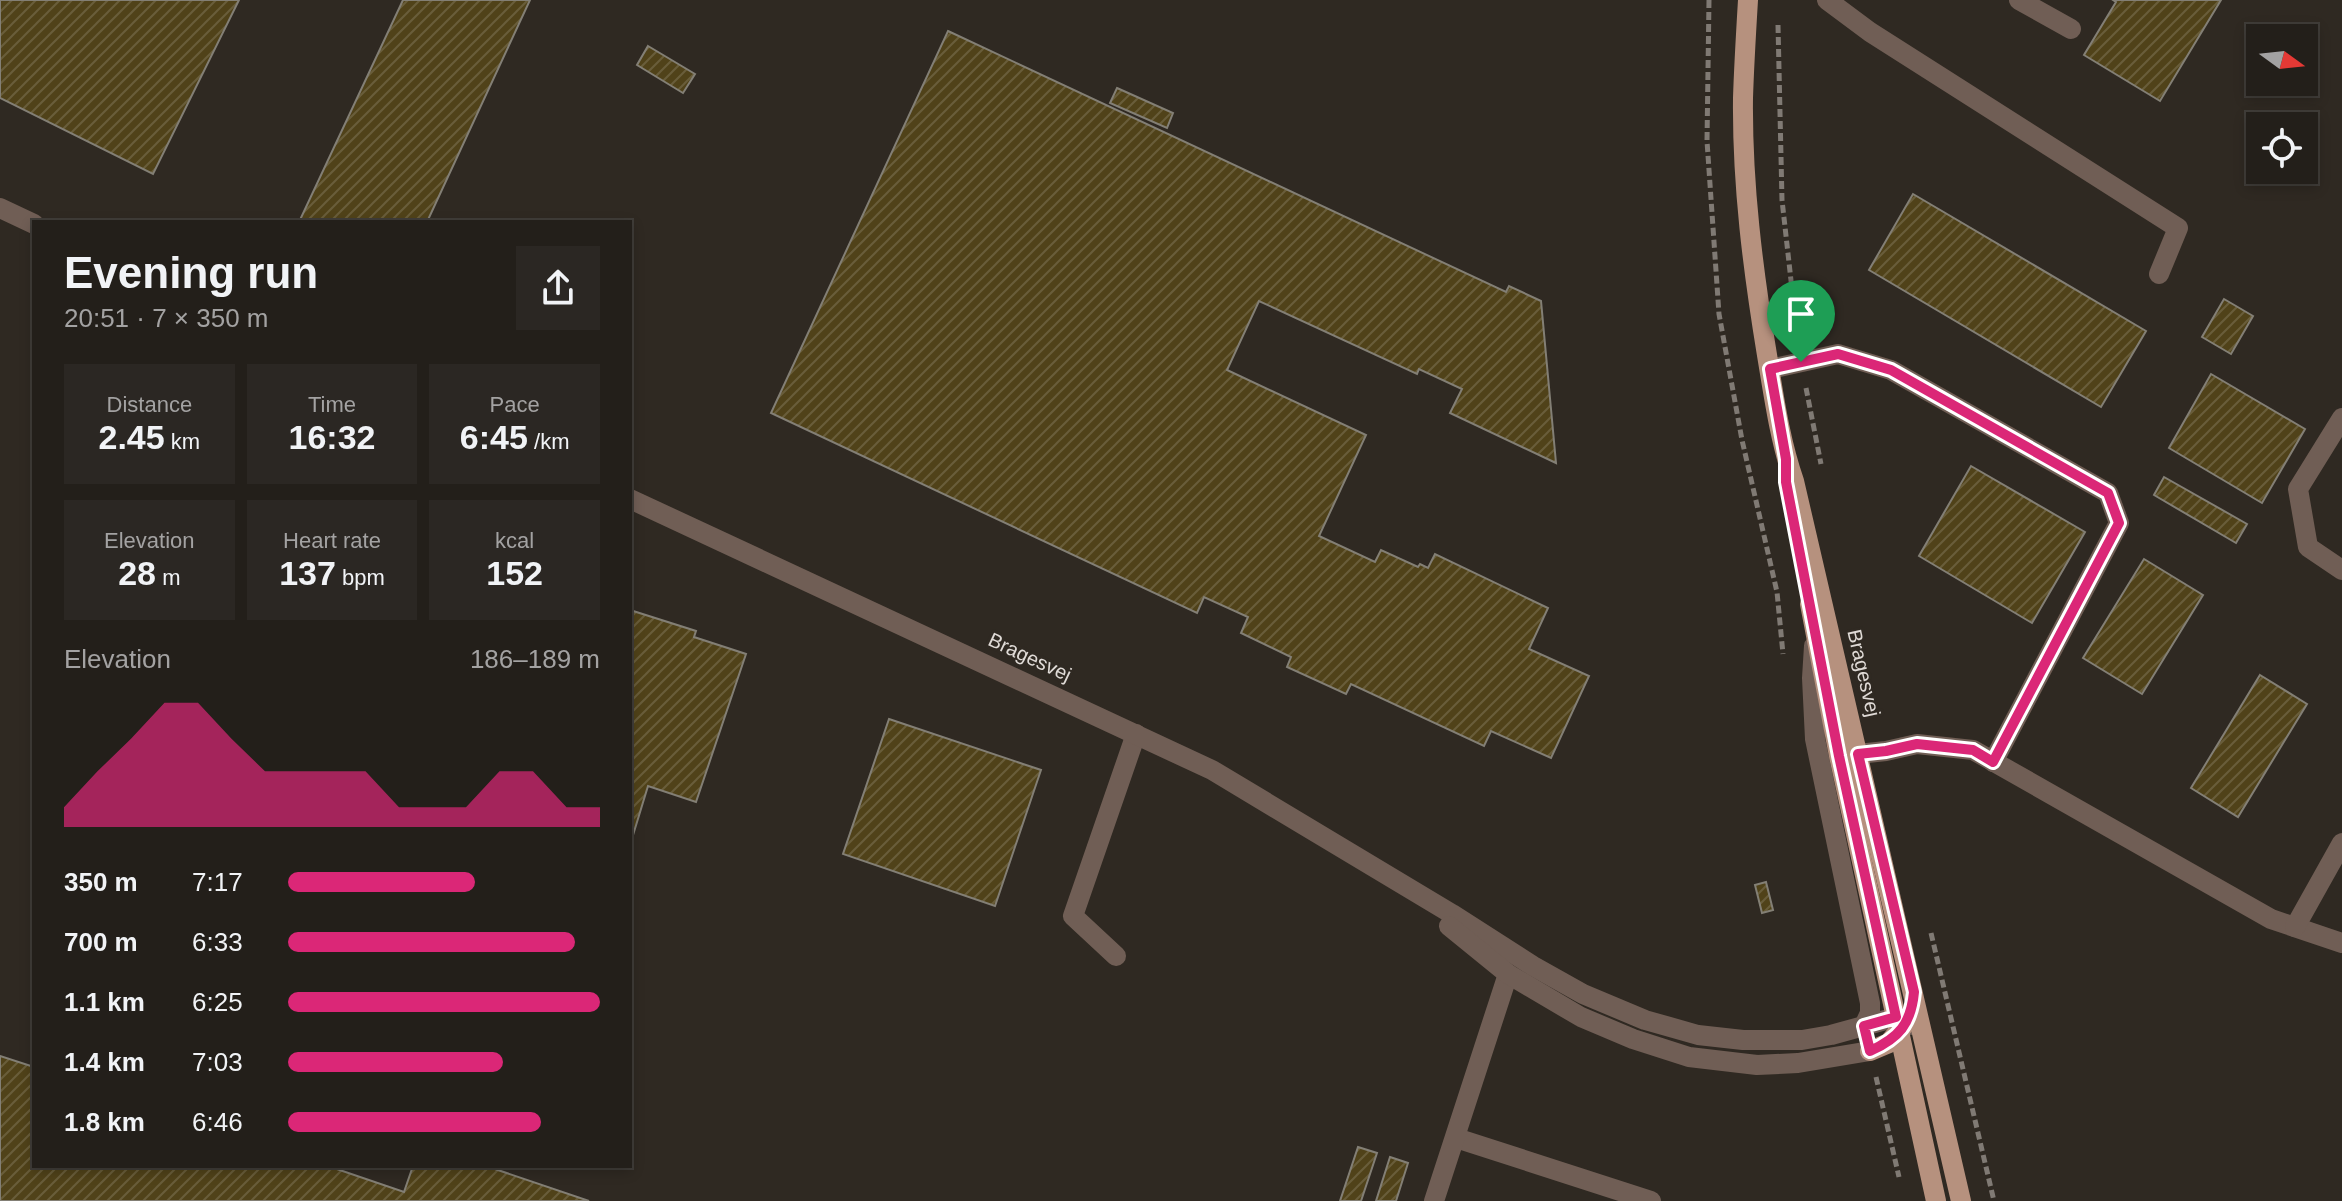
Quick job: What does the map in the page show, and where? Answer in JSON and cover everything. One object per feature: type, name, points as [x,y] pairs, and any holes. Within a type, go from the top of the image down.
[{"type":"main road","name":"Bragesvej","points":[[1748,0],[1743,100],[1747,199],[1755,281],[1770,369],[1786,459],[1794,481],[1961,1201]]},
{"type":"main road","name":"Bragesvej","points":[[1786,459],[1786,482],[1845,786],[1901,1023],[1906,1067],[1936,1201]]},
{"type":"main road","name":"Bragesvej","points":[[1870,1051],[1889,1043],[1913,1006],[1914,992]]},
{"type":"main road","name":"Bragesvej","points":[[1870,1051],[1894,1050],[1906,1067]]},
{"type":"street","points":[[1827,0],[1870,32],[2178,228],[2159,274]]},
{"type":"street","points":[[2019,0],[2071,29]]},
{"type":"street","points":[[0,208],[32,223]]},
{"type":"street","points":[[1770,369],[1838,354],[1891,370],[2108,493],[2119,523],[1993,762]]},
{"type":"street","points":[[2342,418],[2298,489],[2308,547],[2342,570]]},
{"type":"street","name":"Bragesvej","points":[[632,500],[1212,770],[1533,966],[1583,994],[1645,1020],[1698,1035],[1743,1040],[1802,1040],[1864,1026],[1901,1023],[1916,1030],[1951,1201]]},
{"type":"street","name":"Bragesvej","points":[[1815,634],[1812,678],[1815,739],[1870,1003],[1870,1013],[1864,1026]]},
{"type":"street","points":[[1116,956],[1073,916],[1136,734]]},
{"type":"street","points":[[1858,754],[1917,744],[1973,750],[2271,919],[2342,943]]},
{"type":"street","points":[[2295,927],[2342,843]]},
{"type":"street","name":"Bragesvej","points":[[1397,883],[1508,974],[1581,1017],[1633,1039],[1689,1057],[1757,1065],[1798,1063],[1870,1051]]},
{"type":"street","points":[[1434,1201],[1508,974]]},
{"type":"street","points":[[1456,1138],[1651,1201]]},
{"type":"path","points":[[1709,0],[1707,141],[1719,314],[1742,440],[1777,592],[1784,660]]},
{"type":"path","points":[[1779,14],[1782,200],[1801,362],[1821,467]]},
{"type":"path","points":[[1928,921],[1994,1201]]},
{"type":"path","points":[[1870,1051],[1901,1185]]},
{"type":"building","points":[[0,0],[239,0],[153,174],[0,98]]},
{"type":"building","points":[[403,0],[530,0],[428,220],[300,220]]},
{"type":"building","points":[[2113,0],[2221,0],[2160,101],[2084,55],[2116,2]]},
{"type":"building","points":[[948,31],[1506,292],[1509,286],[1541,301],[1556,463],[1450,413],[1462,389],[1419,369],[1417,374],[1259,301],[1227,370],[1366,435],[1319,536],[1375,562],[1381,550],[1418,567],[1420,564],[1428,568],[1435,554],[1548,608],[1529,649],[1589,676],[1551,758],[1491,731],[1484,746],[1351,684],[1346,694],[1287,667],[1291,657],[1241,633],[1248,617],[1204,597],[1197,613],[771,413]]},
{"type":"building","points":[[648,46],[695,74],[683,93],[637,65]]},
{"type":"building","points":[[1117,88],[1173,113],[1167,128],[1110,103]]},
{"type":"building","points":[[1913,194],[2146,331],[2101,407],[1869,270]]},
{"type":"building","points":[[2224,299],[2253,316],[2231,354],[2202,337]]},
{"type":"building","points":[[2211,374],[2305,429],[2262,503],[2169,448]]},
{"type":"building","points":[[1971,466],[2085,532],[2032,623],[1919,556]]},
{"type":"building","points":[[2164,477],[2247,524],[2236,543],[2154,495]]},
{"type":"building","points":[[2144,559],[2203,595],[2142,694],[2083,658]]},
{"type":"building","points":[[632,611],[696,631],[694,637],[746,654],[696,802],[648,786],[632,838]]},
{"type":"building","points":[[2260,675],[2307,704],[2238,817],[2191,788]]},
{"type":"building","points":[[889,719],[1041,770],[995,906],[843,854]]},
{"type":"building","points":[[1766,882],[1773,910],[1762,913],[1755,885]]},
{"type":"building","points":[[0,1056],[32,1066],[32,1168],[334,1168],[404,1192],[412,1168],[492,1168],[589,1201],[0,1201]]},
{"type":"building","points":[[1358,1147],[1377,1153],[1361,1201],[1340,1201]]},
{"type":"building","points":[[1390,1157],[1408,1163],[1396,1201],[1376,1201]]},
{"type":"route","points":[[1838,354],[1891,370],[2108,493],[2119,523],[1993,762],[1973,750],[1917,744],[1858,754],[1914,992],[1913,1006],[1900,1032],[1889,1043],[1870,1051],[1864,1026],[1896,1017],[1839,756],[1786,482],[1786,459],[1770,369],[1801,362],[1838,354]]}]
